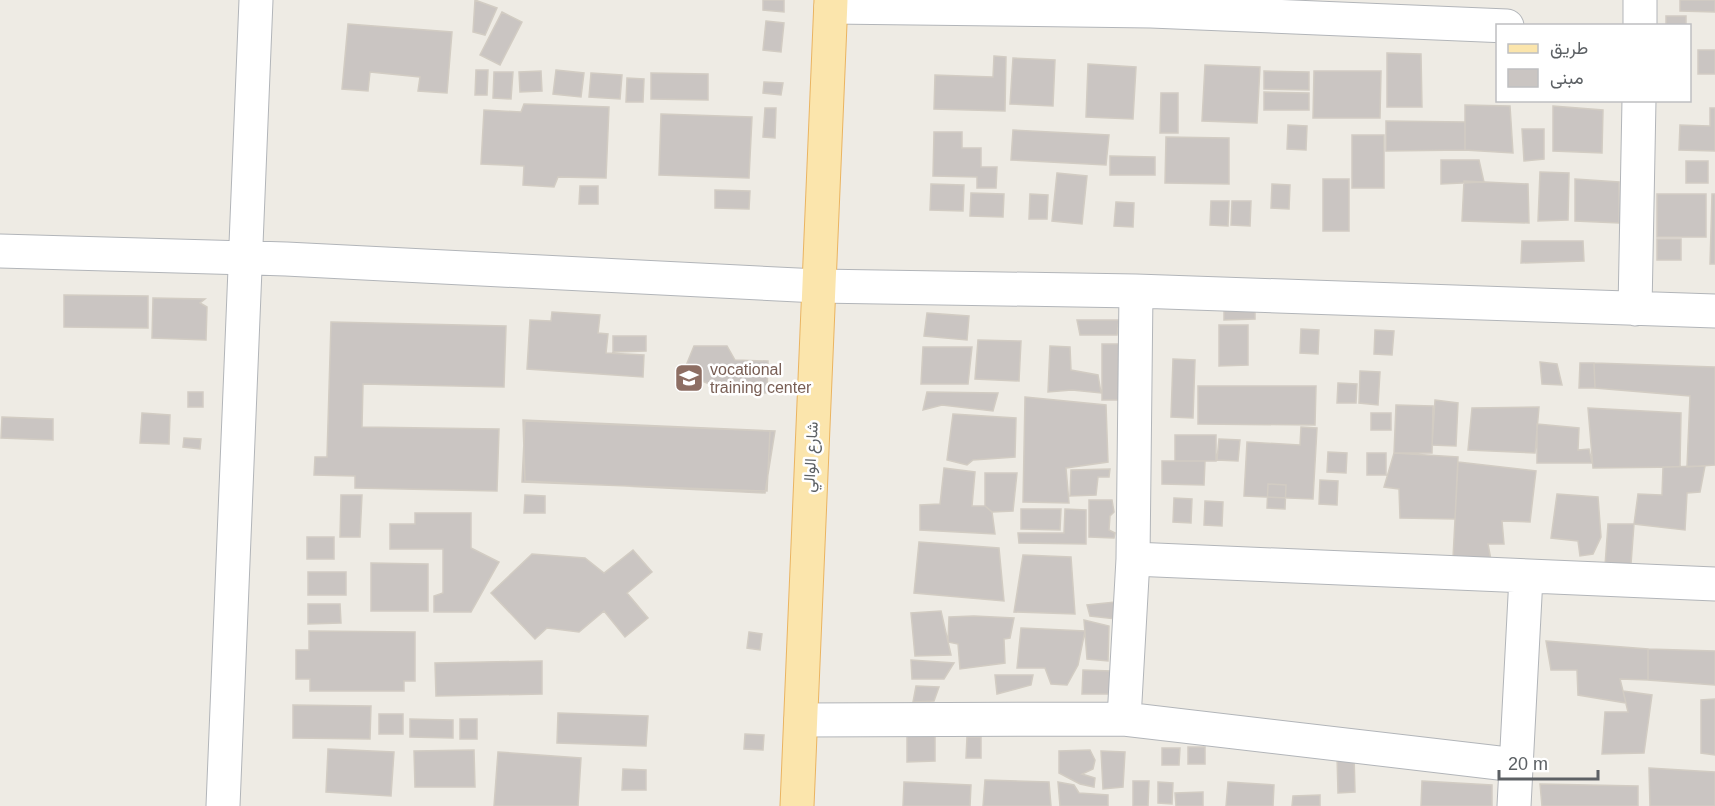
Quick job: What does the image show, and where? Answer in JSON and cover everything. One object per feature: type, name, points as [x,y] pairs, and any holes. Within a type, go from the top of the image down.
[{"type":"main road","name":"شارع الوالي","points":[[797,806],[831,3]]},
{"type":"street","points":[[222,806],[256,0]]},
{"type":"street","points":[[1640,0],[1640,24]]},
{"type":"street","points":[[831,3],[1151,6],[1496,25]]},
{"type":"street","points":[[1635,309],[1639,102]]},
{"type":"street","points":[[0,251],[246,257],[818,286],[1136,291],[1715,311]]},
{"type":"street","points":[[1124,719],[1133,559],[1136,291]]},
{"type":"street","points":[[1133,559],[1715,584]]},
{"type":"street","points":[[1514,806],[1526,577]]},
{"type":"street","points":[[801,720],[1124,719],[1516,765]]},
{"type":"building","points":[[475,0],[497,8],[485,35],[473,32]]},
{"type":"building","points":[[763,0],[784,0],[784,12],[763,10]]},
{"type":"building","points":[[1680,0],[1715,0],[1715,12],[1680,11]]},
{"type":"building","points":[[502,12],[522,22],[500,65],[480,55]]},
{"type":"building","points":[[1666,16],[1686,16],[1686,24],[1666,24]]},
{"type":"building","points":[[766,21],[784,23],[781,52],[763,50]]},
{"type":"building","points":[[348,24],[452,32],[447,93],[418,91],[420,77],[370,72],[368,91],[342,89]]},
{"type":"building","points":[[1698,50],[1715,50],[1715,74],[1698,74]]},
{"type":"building","points":[[1387,53],[1421,54],[1422,107],[1387,107]]},
{"type":"building","points":[[994,56],[1006,57],[1005,111],[934,109],[935,75],[993,77]]},
{"type":"building","points":[[1013,58],[1055,60],[1053,106],[1010,104]]},
{"type":"building","points":[[1088,64],[1136,67],[1133,119],[1086,117]]},
{"type":"building","points":[[1205,65],[1260,67],[1257,123],[1202,121]]},
{"type":"building","points":[[476,70],[488,70],[487,95],[475,95]]},
{"type":"building","points":[[556,70],[584,73],[581,97],[553,94]]},
{"type":"building","points":[[541,71],[542,91],[520,92],[519,72]]},
{"type":"building","points":[[1264,71],[1309,72],[1309,90],[1264,89]]},
{"type":"building","points":[[1314,71],[1381,71],[1380,118],[1313,118]]},
{"type":"building","points":[[494,72],[513,72],[511,99],[493,98]]},
{"type":"building","points":[[591,73],[622,75],[620,99],[589,97]]},
{"type":"building","points":[[651,73],[708,74],[708,100],[651,99]]},
{"type":"building","points":[[627,78],[644,79],[643,102],[626,102]]},
{"type":"building","points":[[764,82],[783,83],[781,95],[763,93]]},
{"type":"building","points":[[1264,92],[1309,93],[1309,110],[1264,110]]},
{"type":"building","points":[[1161,93],[1178,93],[1178,133],[1160,133]]},
{"type":"building","points":[[524,104],[609,107],[606,178],[558,177],[554,187],[523,185],[524,166],[481,164],[484,110],[521,112]]},
{"type":"building","points":[[1465,105],[1510,106],[1513,153],[1465,150]]},
{"type":"building","points":[[1553,106],[1603,110],[1602,153],[1553,151]]},
{"type":"building","points":[[765,108],[776,108],[775,138],[763,137]]},
{"type":"building","points":[[1710,108],[1715,108],[1715,151],[1679,150],[1680,125],[1710,126]]},
{"type":"building","points":[[661,114],[752,117],[749,178],[659,175]]},
{"type":"building","points":[[1386,121],[1465,122],[1465,150],[1386,151]]},
{"type":"building","points":[[1288,125],[1307,126],[1306,150],[1287,149]]},
{"type":"building","points":[[1522,129],[1544,129],[1544,159],[1524,161]]},
{"type":"building","points":[[1013,130],[1109,135],[1106,165],[1011,160]]},
{"type":"building","points":[[934,132],[962,132],[962,148],[981,148],[981,167],[997,167],[996,188],[977,188],[977,177],[933,176]]},
{"type":"building","points":[[1352,135],[1384,135],[1384,188],[1352,188]]},
{"type":"building","points":[[1166,137],[1229,138],[1229,184],[1165,183]]},
{"type":"building","points":[[1110,156],[1155,157],[1155,175],[1110,175]]},
{"type":"building","points":[[1441,160],[1479,160],[1484,182],[1441,184]]},
{"type":"building","points":[[1686,161],[1708,161],[1708,183],[1686,183]]},
{"type":"building","points":[[1540,172],[1569,173],[1568,220],[1538,221]]},
{"type":"building","points":[[1057,173],[1087,176],[1082,224],[1052,221]]},
{"type":"building","points":[[1323,179],[1349,179],[1349,231],[1323,231]]},
{"type":"building","points":[[1575,179],[1619,182],[1619,223],[1575,221]]},
{"type":"building","points":[[1464,181],[1528,184],[1529,223],[1462,221]]},
{"type":"building","points":[[931,184],[964,185],[963,211],[930,210]]},
{"type":"building","points":[[1272,184],[1290,185],[1289,209],[1271,208]]},
{"type":"building","points":[[580,186],[598,186],[598,204],[579,204]]},
{"type":"building","points":[[715,190],[750,191],[749,209],[715,208]]},
{"type":"building","points":[[971,193],[1004,194],[1003,217],[970,216]]},
{"type":"building","points":[[1030,194],[1048,195],[1047,219],[1029,219]]},
{"type":"building","points":[[1657,194],[1706,194],[1706,237],[1657,237]]},
{"type":"building","points":[[1712,194],[1715,194],[1715,264],[1710,264]]},
{"type":"building","points":[[1211,201],[1229,201],[1228,226],[1210,225]]},
{"type":"building","points":[[1232,201],[1251,201],[1250,226],[1231,225]]},
{"type":"building","points":[[1116,202],[1134,203],[1133,227],[1114,226]]},
{"type":"building","points":[[1657,239],[1681,239],[1681,260],[1657,260]]},
{"type":"building","points":[[1522,241],[1583,241],[1584,261],[1521,263]]},
{"type":"building","points":[[64,295],[148,296],[148,328],[64,327]]},
{"type":"building","points":[[153,298],[205,299],[200,303],[207,307],[206,340],[152,338]]},
{"type":"building","points":[[1224,305],[1255,305],[1255,319],[1224,320]]},
{"type":"building","points":[[552,312],[600,315],[598,333],[608,334],[606,353],[644,355],[643,377],[527,369],[530,320],[551,321]]},
{"type":"building","points":[[927,313],[969,316],[967,340],[924,336]]},
{"type":"building","points":[[1077,320],[1119,320],[1117,335],[1080,335]]},
{"type":"building","points":[[331,322],[506,326],[504,387],[363,384],[362,427],[499,429],[497,491],[355,488],[355,476],[314,475],[315,457],[327,457]]},
{"type":"building","points":[[1219,325],[1248,325],[1248,365],[1219,366]]},
{"type":"building","points":[[1301,329],[1319,330],[1318,354],[1300,353]]},
{"type":"building","points":[[1375,330],[1394,331],[1392,355],[1374,354]]},
{"type":"building","points":[[613,336],[646,336],[646,351],[613,352]]},
{"type":"building","points":[[978,340],[1021,341],[1019,381],[975,379]]},
{"type":"building","points":[[1102,344],[1122,344],[1123,400],[1102,400]]},
{"type":"building","points":[[694,346],[727,346],[735,360],[768,361],[767,393],[726,391],[683,373]]},
{"type":"building","points":[[1050,346],[1070,347],[1071,370],[1098,375],[1101,393],[1072,390],[1048,392]]},
{"type":"building","points":[[923,347],[972,347],[968,384],[921,384]]},
{"type":"building","points":[[1173,359],[1195,360],[1193,418],[1171,417]]},
{"type":"building","points":[[1540,362],[1557,364],[1562,385],[1542,384]]},
{"type":"building","points":[[1580,363],[1594,363],[1595,388],[1579,388]]},
{"type":"building","points":[[1594,363],[1715,367],[1715,465],[1687,467],[1690,396],[1595,388]]},
{"type":"building","points":[[1360,371],[1380,372],[1378,405],[1359,403]]},
{"type":"building","points":[[1338,383],[1357,384],[1356,403],[1337,403]]},
{"type":"building","points":[[1198,386],[1316,386],[1315,425],[1198,424]]},
{"type":"building","points":[[188,392],[203,392],[203,407],[188,407]]},
{"type":"building","points":[[927,392],[998,393],[993,411],[942,405],[923,410]]},
{"type":"building","points":[[1025,397],[1106,405],[1108,462],[1066,468],[1069,503],[1023,502]]},
{"type":"building","points":[[1435,400],[1458,403],[1456,446],[1432,445]]},
{"type":"building","points":[[1396,405],[1433,406],[1432,453],[1394,453]]},
{"type":"building","points":[[1539,407],[1535,453],[1468,450],[1472,408]]},
{"type":"building","points":[[1588,408],[1681,413],[1680,467],[1593,468]]},
{"type":"building","points":[[142,413],[170,415],[169,444],[140,443]]},
{"type":"building","points":[[1371,413],[1391,413],[1391,430],[1371,430]]},
{"type":"building","points":[[953,414],[1016,418],[1015,457],[973,460],[967,465],[947,460]]},
{"type":"building","points":[[2,417],[53,419],[53,440],[1,438]]},
{"type":"building","points":[[523,420],[775,431],[765,493],[525,481]]},
{"type":"building","points":[[525,421],[770,431],[767,491],[522,482]]},
{"type":"building","points":[[1537,424],[1579,428],[1578,450],[1589,449],[1592,463],[1537,463]]},
{"type":"building","points":[[1301,427],[1317,428],[1313,499],[1244,496],[1247,442],[1300,445]]},
{"type":"building","points":[[1175,435],[1216,435],[1216,461],[1175,461]]},
{"type":"building","points":[[184,438],[201,439],[200,449],[183,447]]},
{"type":"building","points":[[1219,439],[1240,440],[1238,461],[1217,460]]},
{"type":"building","points":[[1328,452],[1347,453],[1346,473],[1327,472]]},
{"type":"building","points":[[1367,453],[1386,453],[1386,475],[1367,475]]},
{"type":"building","points":[[1394,453],[1458,457],[1455,519],[1400,518],[1399,489],[1384,487]]},
{"type":"building","points":[[1162,461],[1205,461],[1204,485],[1162,484]]},
{"type":"building","points":[[1458,462],[1536,471],[1530,522],[1502,521],[1504,544],[1488,544],[1491,560],[1453,558]]},
{"type":"building","points":[[1705,466],[1700,492],[1687,493],[1685,530],[1634,524],[1638,494],[1662,495],[1663,467]]},
{"type":"building","points":[[944,468],[975,472],[972,506],[985,506],[992,512],[995,534],[920,530],[920,505],[940,504]]},
{"type":"building","points":[[1110,469],[1109,477],[1098,477],[1096,495],[1070,496],[1071,470]]},
{"type":"building","points":[[985,473],[1017,473],[1013,511],[992,512],[985,506]]},
{"type":"building","points":[[1320,480],[1338,481],[1337,505],[1319,504]]},
{"type":"building","points":[[1268,484],[1286,485],[1285,509],[1267,508]]},
{"type":"building","points":[[1557,494],[1598,497],[1601,537],[1593,554],[1580,556],[1578,541],[1551,538]]},
{"type":"building","points":[[341,495],[362,495],[360,537],[340,537]]},
{"type":"building","points":[[525,495],[545,496],[545,513],[524,513]]},
{"type":"building","points":[[1174,498],[1192,499],[1191,523],[1173,522]]},
{"type":"building","points":[[1089,500],[1112,500],[1114,512],[1110,516],[1109,530],[1115,533],[1114,538],[1089,537]]},
{"type":"building","points":[[1205,501],[1223,502],[1222,526],[1204,525]]},
{"type":"building","points":[[1021,509],[1061,509],[1060,530],[1021,529]]},
{"type":"building","points":[[1065,509],[1086,510],[1086,544],[1019,543],[1018,533],[1064,533]]},
{"type":"building","points":[[415,513],[471,513],[471,548],[499,562],[471,612],[434,612],[434,596],[443,593],[443,549],[390,549],[390,524],[415,524]]},
{"type":"building","points":[[1608,524],[1634,524],[1631,564],[1605,566]]},
{"type":"building","points":[[307,537],[334,537],[334,559],[307,559]]},
{"type":"building","points":[[919,542],[999,548],[1004,601],[914,593]]},
{"type":"building","points":[[633,550],[652,572],[627,593],[648,618],[625,637],[604,611],[579,632],[547,628],[535,639],[491,593],[532,554],[585,558],[604,573]]},
{"type":"building","points":[[1023,555],[1071,557],[1075,614],[1014,612]]},
{"type":"building","points":[[371,563],[428,564],[428,611],[371,611]]},
{"type":"building","points":[[308,572],[346,572],[346,595],[308,595]]},
{"type":"building","points":[[1115,602],[1116,619],[1090,616],[1087,605]]},
{"type":"building","points":[[308,604],[340,604],[341,623],[308,624]]},
{"type":"building","points":[[941,611],[951,655],[915,656],[911,613]]},
{"type":"building","points":[[949,617],[1014,618],[1010,638],[1004,639],[1005,663],[960,669],[958,644],[948,642]]},
{"type":"building","points":[[1084,620],[1109,626],[1108,661],[1087,659]]},
{"type":"building","points":[[1021,628],[1085,631],[1078,665],[1067,685],[1051,684],[1045,668],[1017,668]]},
{"type":"building","points":[[309,631],[415,632],[415,681],[404,681],[404,691],[310,691],[310,679],[296,679],[296,650],[309,650]]},
{"type":"building","points":[[749,632],[762,634],[760,650],[747,648]]},
{"type":"building","points":[[1546,641],[1648,649],[1648,680],[1620,679],[1626,703],[1578,695],[1577,670],[1551,670]]},
{"type":"building","points":[[1648,649],[1715,651],[1715,685],[1648,680]]},
{"type":"building","points":[[911,660],[954,663],[944,679],[912,679]]},
{"type":"building","points":[[542,661],[542,694],[436,696],[435,663]]},
{"type":"building","points":[[1083,670],[1111,671],[1111,694],[1082,694]]},
{"type":"building","points":[[995,675],[1033,675],[1031,685],[997,694]]},
{"type":"building","points":[[916,686],[939,687],[934,701],[913,702]]},
{"type":"building","points":[[1623,691],[1652,695],[1644,753],[1602,754],[1605,712],[1628,712]]},
{"type":"building","points":[[1715,699],[1715,755],[1701,753],[1701,700]]},
{"type":"building","points":[[293,705],[371,706],[370,739],[293,738]]},
{"type":"building","points":[[558,713],[648,716],[646,746],[557,743]]},
{"type":"building","points":[[379,714],[403,714],[403,734],[379,734]]},
{"type":"building","points":[[410,719],[453,720],[453,738],[410,737]]},
{"type":"building","points":[[460,719],[477,719],[477,739],[460,739]]},
{"type":"building","points":[[745,734],[764,735],[763,750],[744,749]]},
{"type":"building","points":[[935,735],[935,761],[907,762],[907,736]]},
{"type":"building","points":[[967,737],[981,737],[981,758],[966,758]]},
{"type":"building","points":[[1188,747],[1205,747],[1205,764],[1188,764]]},
{"type":"building","points":[[1162,748],[1180,748],[1179,765],[1162,765]]},
{"type":"building","points":[[328,749],[394,752],[391,796],[326,792]]},
{"type":"building","points":[[474,750],[475,787],[415,787],[414,751]]},
{"type":"building","points":[[1090,750],[1095,760],[1093,769],[1082,774],[1095,778],[1094,787],[1080,784],[1059,773],[1059,751]]},
{"type":"building","points":[[1101,751],[1125,752],[1123,787],[1103,789]]},
{"type":"building","points":[[498,752],[581,758],[578,806],[494,806]]},
{"type":"building","points":[[1354,754],[1355,792],[1338,793],[1337,755]]},
{"type":"building","points":[[1649,768],[1715,772],[1715,806],[1650,806]]},
{"type":"building","points":[[623,769],[646,770],[646,790],[622,790]]},
{"type":"building","points":[[985,780],[1049,782],[1051,806],[983,806]]},
{"type":"building","points":[[1133,781],[1149,781],[1148,806],[1133,806]]},
{"type":"building","points":[[1422,781],[1492,785],[1492,806],[1421,806]]},
{"type":"building","points":[[904,782],[971,785],[970,806],[903,806]]},
{"type":"building","points":[[1058,782],[1074,785],[1079,793],[1108,795],[1108,806],[1060,806]]},
{"type":"building","points":[[1158,782],[1173,783],[1172,804],[1158,803]]},
{"type":"building","points":[[1228,782],[1274,785],[1273,806],[1226,806]]},
{"type":"building","points":[[1540,784],[1638,786],[1638,806],[1542,806]]},
{"type":"building","points":[[1203,792],[1203,806],[1176,806],[1175,793]]},
{"type":"building","points":[[1320,795],[1320,806],[1292,806],[1293,796]]},
{"type":"place","name":"vocational training center","points":[[689,378]]}]
